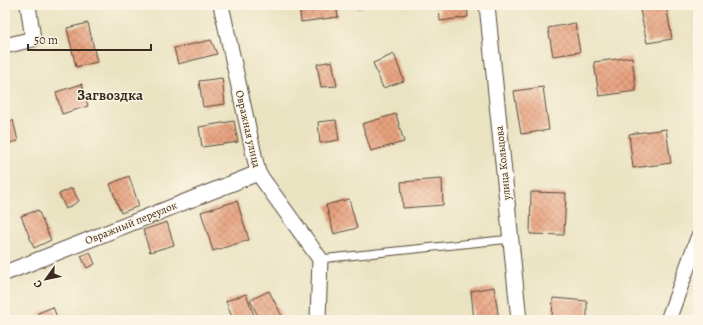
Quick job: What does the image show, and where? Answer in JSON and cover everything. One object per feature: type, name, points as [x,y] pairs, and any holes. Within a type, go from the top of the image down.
[{"type":"street","points":[[5,46],[33,39],[28,5]]},
{"type":"street","name":"Овражная улица","points":[[221,5],[258,173],[320,259]]},
{"type":"street","name":"улица Кольцова","points":[[487,5],[519,320]]},
{"type":"street","name":"Овражный переулок","points":[[5,273],[258,173]]},
{"type":"street","points":[[668,320],[698,238]]},
{"type":"street","points":[[318,320],[320,259]]},
{"type":"lane","points":[[320,259],[511,239]]},
{"type":"building","points":[[299,5],[336,5],[338,17],[301,22]]},
{"type":"building","points":[[355,5],[366,5],[357,9]]},
{"type":"building","points":[[439,5],[467,5],[468,17],[440,21]]},
{"type":"building","points":[[639,5],[666,5],[672,39],[647,43]]},
{"type":"building","points":[[88,23],[97,62],[76,67],[67,28]]},
{"type":"building","points":[[575,23],[580,52],[553,56],[548,28]]},
{"type":"building","points":[[211,40],[217,54],[178,64],[174,48]]},
{"type":"building","points":[[394,54],[404,81],[383,88],[373,63]]},
{"type":"building","points":[[632,57],[636,91],[599,96],[594,62]]},
{"type":"building","points":[[332,61],[337,86],[321,87],[317,64]]},
{"type":"building","points":[[222,78],[225,104],[203,107],[199,81]]},
{"type":"building","points":[[82,84],[88,106],[62,114],[56,92]]},
{"type":"building","points":[[543,87],[549,130],[521,134],[514,91]]},
{"type":"building","points":[[396,114],[404,142],[371,151],[362,124]]},
{"type":"building","points":[[13,120],[18,141],[5,144],[5,122]]},
{"type":"building","points":[[336,120],[339,140],[320,143],[318,122]]},
{"type":"building","points":[[234,121],[238,142],[202,147],[199,127]]},
{"type":"building","points":[[666,129],[671,163],[633,168],[629,134]]},
{"type":"building","points":[[129,176],[139,206],[121,213],[110,184]]},
{"type":"building","points":[[442,179],[443,205],[403,208],[401,182]]},
{"type":"building","points":[[72,188],[79,201],[66,209],[59,194]]},
{"type":"building","points":[[531,192],[566,193],[564,235],[530,234]]},
{"type":"building","points":[[349,199],[357,228],[334,234],[326,205]]},
{"type":"building","points":[[237,201],[249,240],[213,251],[201,212]]},
{"type":"building","points":[[38,210],[51,240],[34,248],[21,216]]},
{"type":"building","points":[[167,222],[174,245],[150,252],[143,230]]},
{"type":"building","points":[[90,252],[95,264],[87,268],[81,256]]},
{"type":"building","points":[[494,287],[499,320],[474,320],[471,291]]},
{"type":"building","points":[[269,291],[284,320],[260,320],[250,300]]},
{"type":"building","points":[[246,294],[256,320],[233,320],[226,301]]},
{"type":"building","points":[[553,298],[587,301],[587,320],[552,318]]},
{"type":"building","points":[[53,307],[58,320],[40,320],[38,313]]},
{"type":"district","name":"Загвоздка","points":[[110,95]]}]
